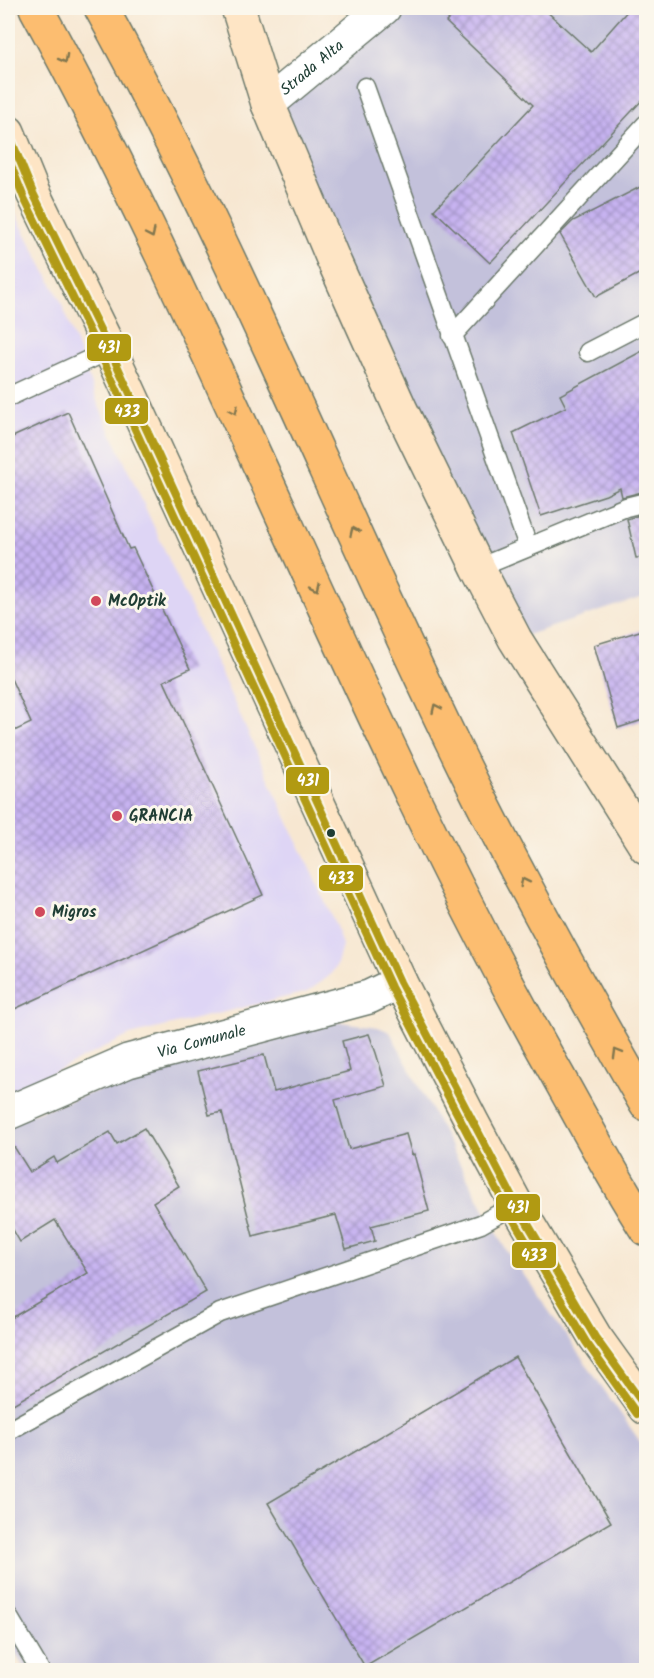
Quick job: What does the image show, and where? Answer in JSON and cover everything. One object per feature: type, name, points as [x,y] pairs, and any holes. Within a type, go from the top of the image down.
[{"type":"highway","points":[[36,8],[91,107],[412,795],[502,977],[646,1229]]},
{"type":"highway","points":[[101,8],[142,82],[245,296],[454,747],[559,952],[646,1104]]},
{"type":"main road","points":[[238,8],[268,104],[333,259],[391,387],[478,568],[515,639],[646,847]]},
{"type":"main road","points":[[8,132],[33,193],[110,350],[400,982],[516,1204],[595,1337],[646,1408]]},
{"type":"main road","points":[[8,157],[33,193]]},
{"type":"street","name":"Strada Alta","points":[[268,104],[384,8]]},
{"type":"street","name":"Via Comunale","points":[[8,1113],[128,1061],[369,997],[400,982]]},
{"type":"lane","points":[[365,87],[528,546]]},
{"type":"lane","points":[[452,336],[646,124]]},
{"type":"lane","points":[[588,352],[646,322]]},
{"type":"lane","points":[[8,397],[110,350]]},
{"type":"lane","points":[[478,568],[626,507],[646,502]]},
{"type":"lane","points":[[8,1431],[220,1313],[481,1224],[516,1204]]},
{"type":"lane","points":[[8,1616],[40,1671]]},
{"type":"shaded area","points":[[384,8],[646,8],[646,596],[515,639],[268,104]]},
{"type":"shaded area","points":[[8,200],[60,299],[98,404],[336,926],[342,946],[336,967],[328,977],[307,992],[130,1035],[8,1095]]},
{"type":"shaded area","points":[[341,1022],[378,1027],[390,1032],[503,1245],[646,1450],[646,1670],[25,1670],[8,1641],[8,1126],[23,1117],[163,1067],[321,1024]]},
{"type":"building","points":[[460,8],[543,8],[591,52],[630,8],[646,8],[646,96],[490,263],[434,210],[533,105],[446,22]]},
{"type":"building","points":[[646,184],[646,270],[596,297],[560,234],[573,221]]},
{"type":"building","points":[[646,349],[646,491],[622,497],[620,488],[606,495],[541,516],[513,433],[566,407],[560,395]]},
{"type":"building","points":[[68,412],[129,549],[133,548],[190,669],[164,681],[263,895],[8,1012],[8,734],[31,723],[8,672],[8,439]]},
{"type":"building","points":[[646,513],[646,557],[636,558],[627,519]]},
{"type":"building","points":[[646,629],[646,719],[618,728],[594,645]]},
{"type":"building","points":[[369,1034],[386,1086],[335,1100],[349,1149],[406,1134],[412,1155],[414,1154],[429,1211],[371,1226],[375,1241],[346,1249],[336,1215],[253,1236],[222,1112],[209,1115],[198,1071],[264,1055],[274,1092],[350,1071],[342,1041]]},
{"type":"building","points":[[144,1128],[179,1186],[153,1202],[206,1292],[8,1407],[8,1320],[88,1273],[55,1220],[20,1242],[8,1221],[8,1137],[30,1172],[54,1157],[57,1163],[110,1132],[117,1144]]},
{"type":"building","points":[[515,1357],[611,1522],[365,1667],[268,1503]]},
{"type":"transit line","name":"431","points":[[8,132],[33,193],[110,350],[400,982],[516,1204],[595,1337],[646,1408]]},
{"type":"transit line","name":"433","points":[[8,158],[24,198],[101,355],[391,987],[507,1209],[586,1342],[637,1414]]},
{"type":"place","name":"McOptik","points":[[96,601]]},
{"type":"place","name":"GRANCIA","points":[[117,816]]},
{"type":"place","name":"Migros","points":[[40,912]]}]
